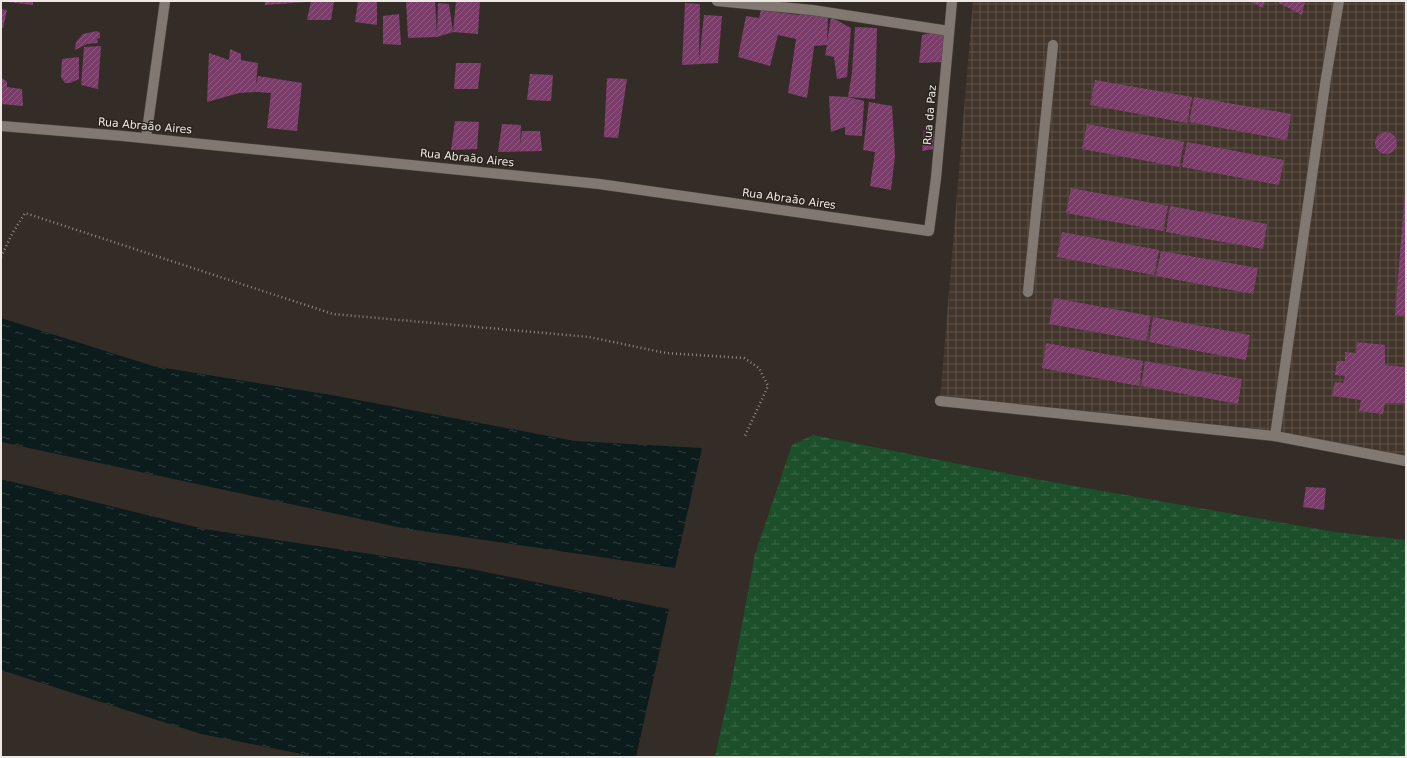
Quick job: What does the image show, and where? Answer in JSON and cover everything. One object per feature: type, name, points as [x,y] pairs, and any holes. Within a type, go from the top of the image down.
[{"type":"street","points":[[146,138],[165,1]]},
{"type":"street","points":[[718,1],[812,10],[949,31]]},
{"type":"street","name":"Rua da Paz","points":[[929,231],[936,178],[952,1]]},
{"type":"street","points":[[1275,436],[1326,78],[1339,1]]},
{"type":"street","points":[[1028,292],[1052,45]]},
{"type":"street","name":"Rua Abraão Aires","points":[[1,126],[146,138],[599,184],[929,231]]},
{"type":"street","points":[[940,401],[1275,436],[1406,460]]},
{"type":"path","points":[[1,257],[12,234],[25,213],[333,314],[589,337],[666,353],[744,358],[759,368],[768,386],[744,438]]},
{"type":"shaded area","points":[[973,1],[1406,1],[1406,461],[1275,436],[940,401]]},
{"type":"green space","points":[[813,435],[1035,479],[1335,532],[1406,540],[1406,757],[715,757],[731,684],[755,554],[792,445]]},
{"type":"water","points":[[1,318],[153,366],[337,396],[575,441],[702,448],[675,568],[402,528],[1,442]]},
{"type":"water","points":[[1,479],[204,529],[471,569],[669,609],[636,757],[317,757],[201,734],[4,671],[1,669]]},
{"type":"building","points":[[33,1],[33,5],[8,2]]},
{"type":"building","points":[[265,1],[308,1],[308,2],[265,5]]},
{"type":"building","points":[[311,1],[334,1],[331,20],[307,20]]},
{"type":"building","points":[[358,1],[377,1],[377,25],[355,22]]},
{"type":"building","points":[[406,1],[435,1],[437,35],[438,3],[449,4],[453,32],[437,37],[408,38]]},
{"type":"building","points":[[456,1],[480,1],[478,34],[453,32]]},
{"type":"building","points":[[1249,1],[1265,1],[1263,8]]},
{"type":"building","points":[[1279,1],[1305,1],[1302,15],[1279,3]]},
{"type":"building","points":[[685,3],[700,4],[699,61],[704,15],[722,16],[718,63],[682,65]]},
{"type":"building","points":[[1,9],[7,10],[3,28],[1,27]]},
{"type":"building","points":[[800,9],[828,16],[827,42],[831,17],[851,28],[847,77],[837,79],[834,57],[825,55],[827,45],[814,46],[807,98],[788,93],[796,39],[778,35],[770,66],[738,57],[746,16],[759,18],[761,10],[799,15]]},
{"type":"building","points":[[399,14],[401,45],[383,44],[383,16]]},
{"type":"building","points":[[855,27],[877,28],[875,99],[848,97],[852,73]]},
{"type":"building","points":[[944,30],[942,62],[919,63],[922,35]]},
{"type":"building","points":[[97,31],[100,33],[100,38],[97,39],[98,43],[87,44],[75,50],[76,42],[83,34]]},
{"type":"building","points":[[101,46],[98,89],[81,85],[84,47]]},
{"type":"building","points":[[230,49],[241,54],[241,60],[258,63],[256,85],[258,76],[302,83],[297,131],[267,128],[271,93],[239,93],[207,102],[209,53],[229,60]]},
{"type":"building","points":[[79,57],[79,79],[70,83],[65,83],[61,77],[62,59]]},
{"type":"building","points":[[456,63],[481,63],[478,89],[454,89]]},
{"type":"building","points":[[530,74],[553,75],[551,101],[527,100]]},
{"type":"building","points":[[2,78],[7,82],[7,87],[22,89],[23,106],[1,104]]},
{"type":"building","points":[[607,78],[627,79],[618,138],[604,137]]},
{"type":"building","points":[[1095,80],[1192,97],[1187,123],[1090,105]]},
{"type":"building","points":[[829,96],[848,97],[864,101],[862,136],[845,135],[845,127],[831,132]]},
{"type":"building","points":[[1194,97],[1291,114],[1287,140],[1189,122]]},
{"type":"building","points":[[869,102],[892,106],[895,156],[891,190],[870,186],[875,152],[863,150]]},
{"type":"building","points":[[455,121],[479,122],[477,149],[451,150]]},
{"type":"building","points":[[502,124],[521,125],[520,145],[522,131],[540,131],[542,151],[498,152]]},
{"type":"building","points":[[1087,124],[1184,142],[1179,167],[1082,149]]},
{"type":"building","points":[[924,130],[934,131],[933,149],[922,151]]},
{"type":"building","points":[[1386,132],[1394,135],[1397,143],[1394,151],[1386,154],[1378,151],[1375,143],[1378,135]]},
{"type":"building","points":[[1187,142],[1284,160],[1279,185],[1182,167]]},
{"type":"building","points":[[1071,188],[1168,206],[1163,231],[1066,213]]},
{"type":"building","points":[[1406,192],[1406,316],[1395,315]]},
{"type":"building","points":[[1170,206],[1267,224],[1263,249],[1166,232]]},
{"type":"building","points":[[1062,232],[1159,250],[1154,275],[1057,257]]},
{"type":"building","points":[[1161,251],[1258,268],[1253,294],[1156,276]]},
{"type":"building","points":[[1054,298],[1151,316],[1146,341],[1049,324]]},
{"type":"building","points":[[1153,317],[1250,335],[1246,360],[1149,342]]},
{"type":"building","points":[[1357,342],[1385,345],[1385,365],[1406,367],[1406,403],[1385,403],[1383,414],[1359,411],[1361,400],[1332,396],[1335,382],[1343,383],[1345,376],[1335,375],[1337,361],[1345,361],[1345,352],[1356,353]]},
{"type":"building","points":[[1046,343],[1143,361],[1139,386],[1042,368]]},
{"type":"building","points":[[1145,361],[1242,379],[1238,404],[1141,386]]},
{"type":"building","points":[[1306,487],[1326,488],[1324,510],[1303,507]]}]
